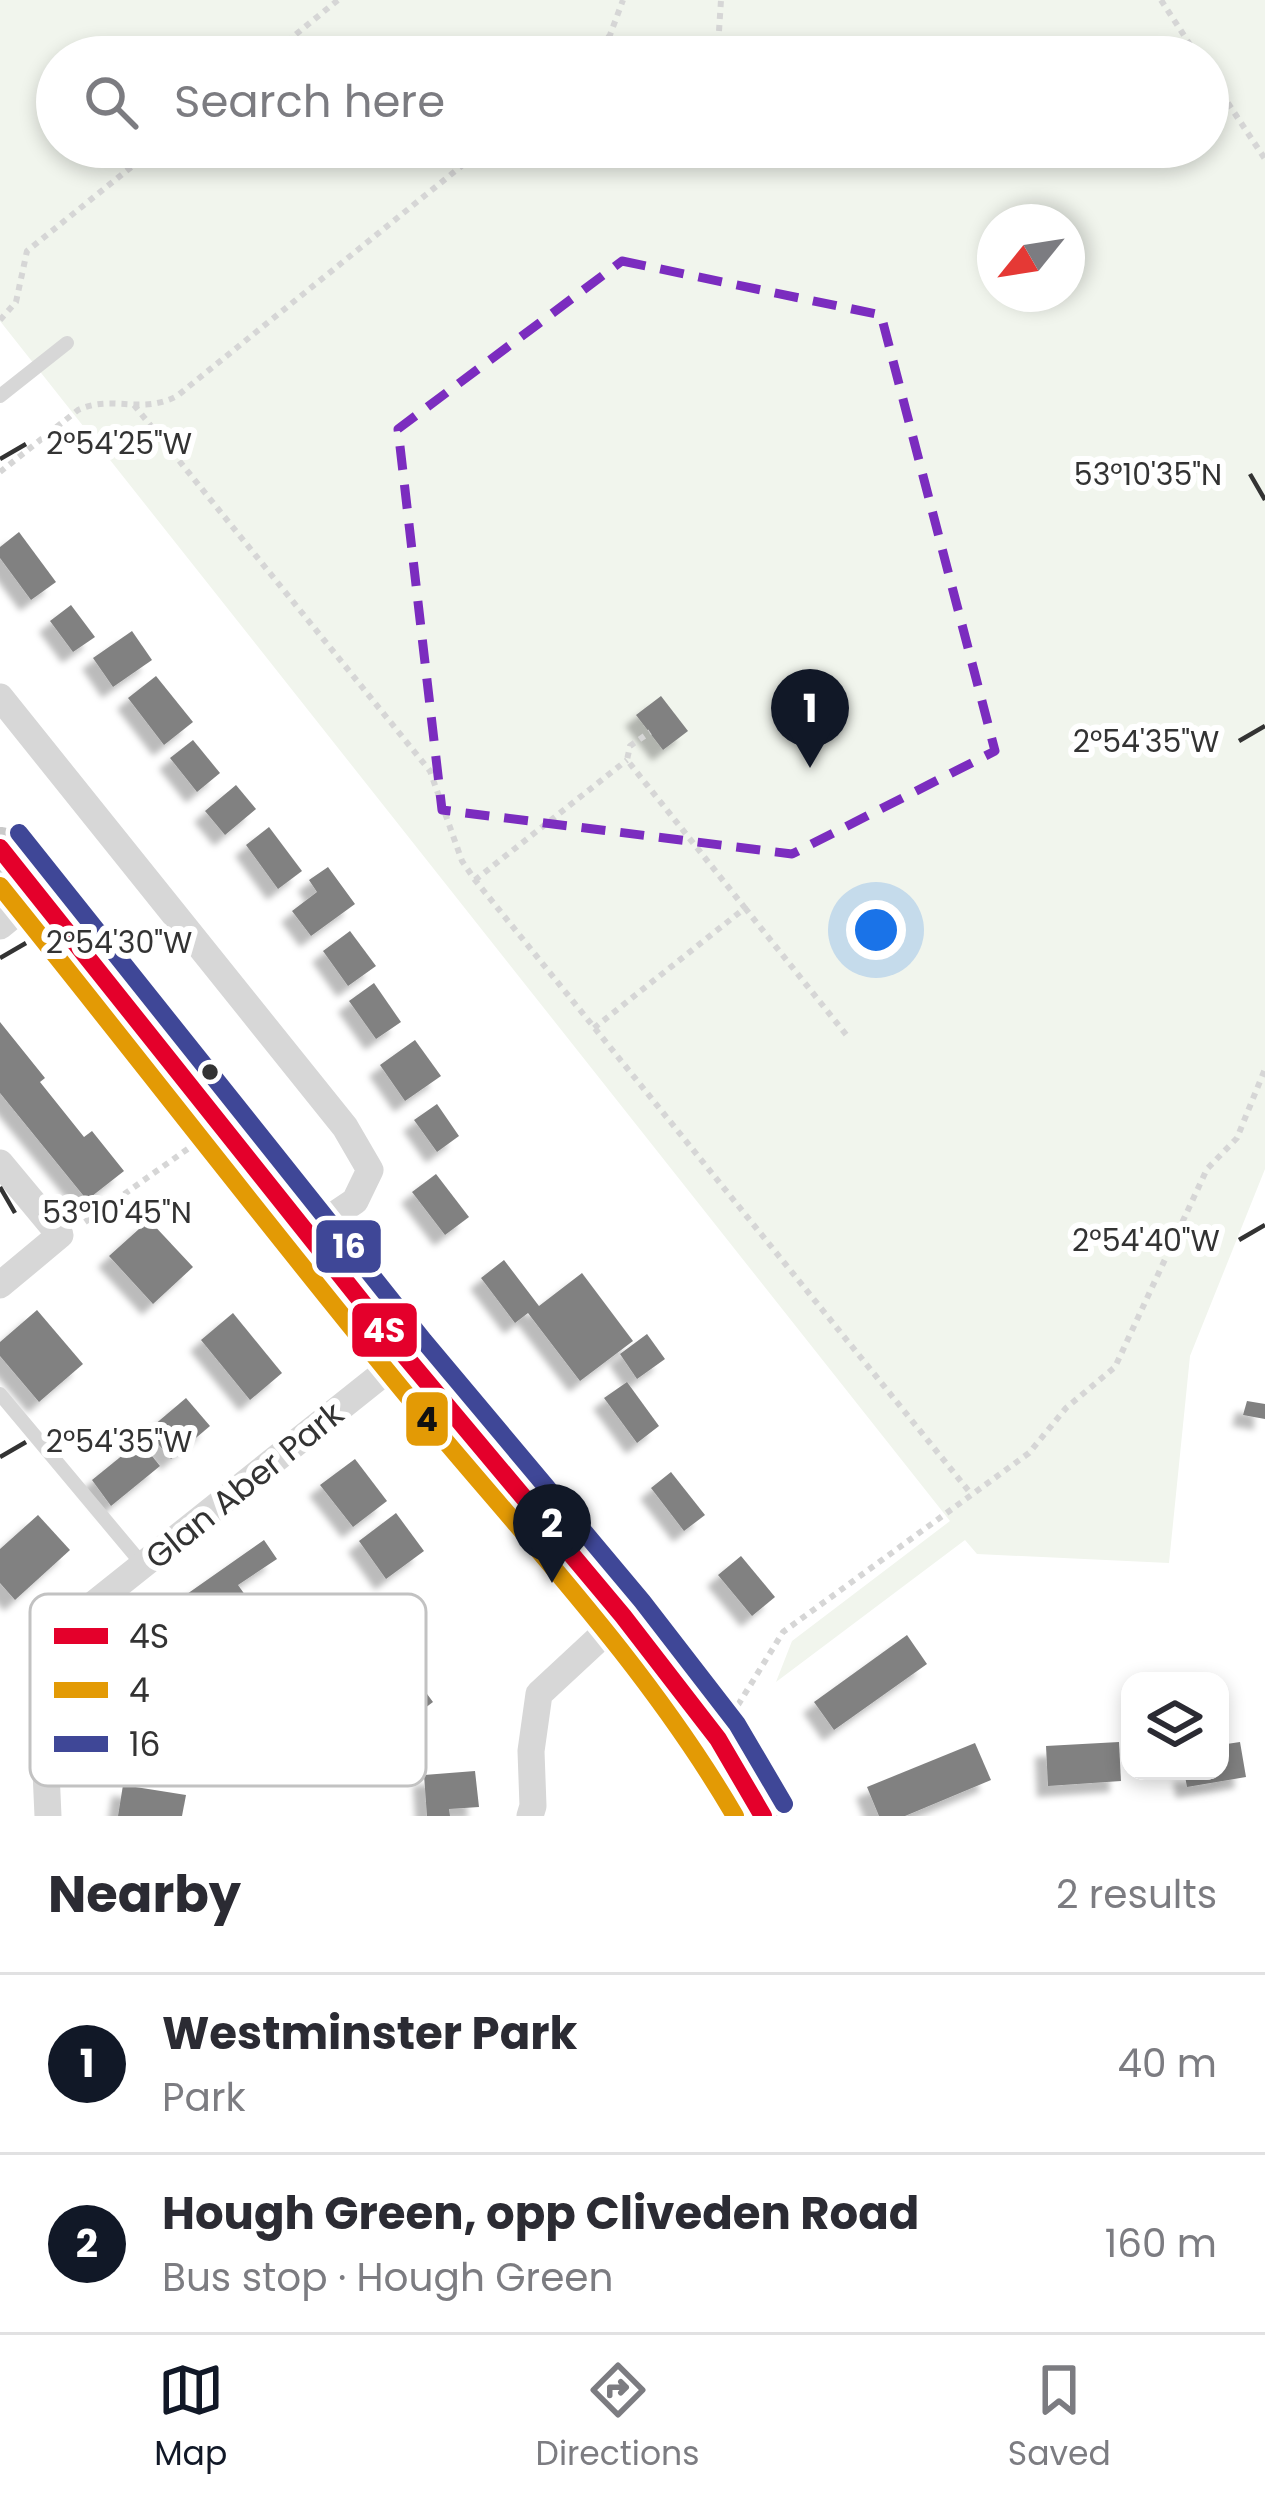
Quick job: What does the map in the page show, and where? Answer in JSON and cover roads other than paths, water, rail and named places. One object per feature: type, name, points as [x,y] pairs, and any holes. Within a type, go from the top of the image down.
[{"type":"main road","points":[[0,848],[405,1356],[622,1616],[718,1739],[763,1816]]},
{"type":"street","points":[[0,698],[345,1127],[362,1155],[370,1170],[355,1201],[309,1232]]},
{"type":"street","points":[[0,926],[38,895]]},
{"type":"street","points":[[0,1163],[59,1235],[0,1285]]},
{"type":"street","name":"Glan Aber Park","points":[[107,1594],[405,1356]]},
{"type":"street","points":[[530,1816],[531,1751],[539,1694],[622,1616]]},
{"type":"street","name":"Glan Aber Park","points":[[47,1786],[48,1816]]},
{"type":"lane","points":[[0,396],[67,343]]},
{"type":"lane","points":[[0,1394],[143,1565]]},
{"type":"place","name":"Westminster Park","points":[[810,768]]},
{"type":"place","name":"Hough Green, opp Cliveden Road","points":[[552,1583]]}]
